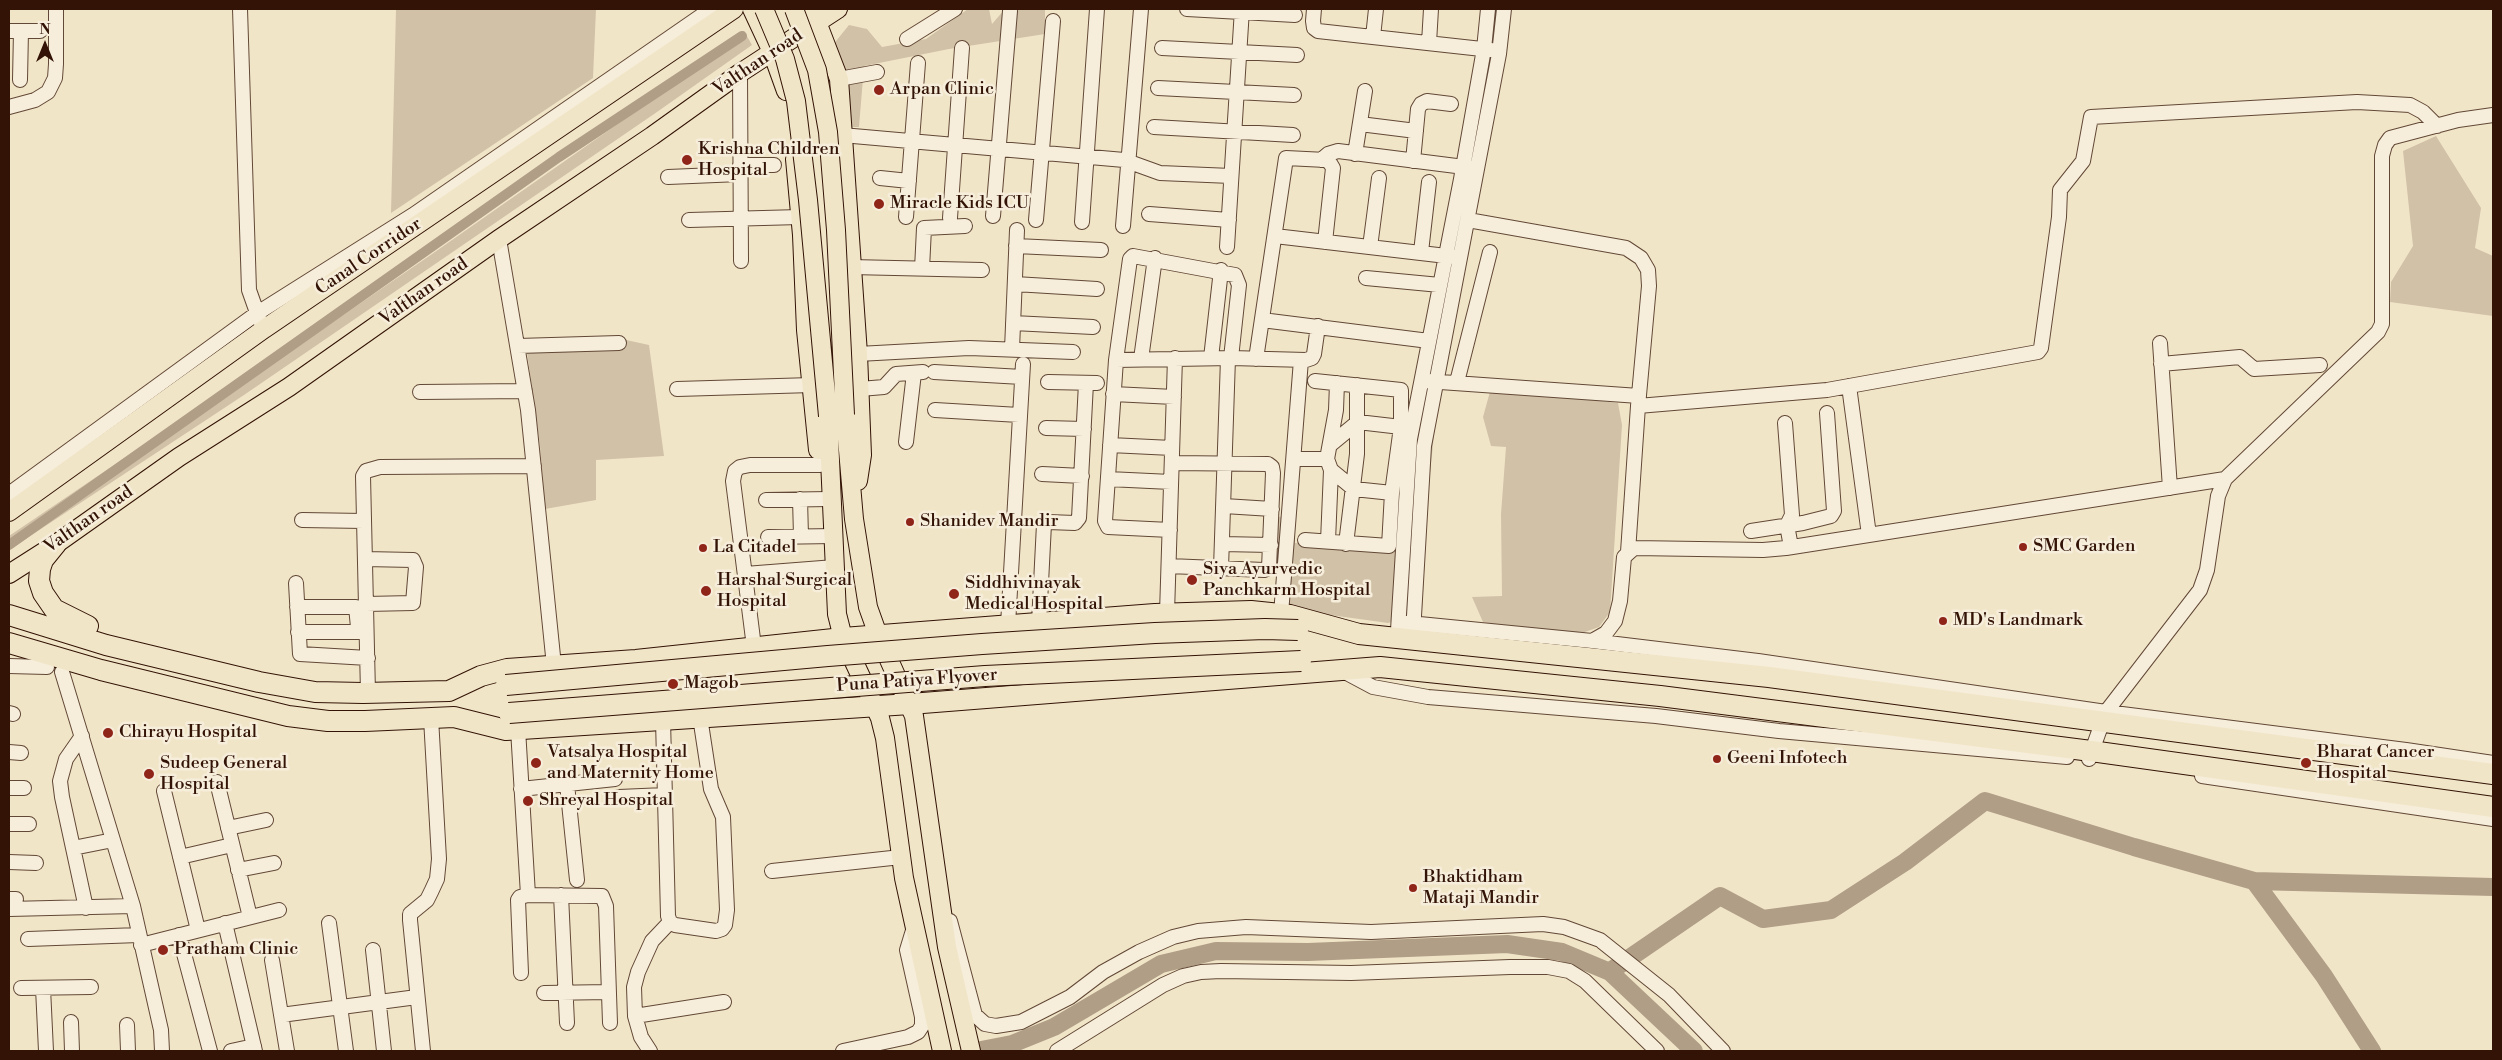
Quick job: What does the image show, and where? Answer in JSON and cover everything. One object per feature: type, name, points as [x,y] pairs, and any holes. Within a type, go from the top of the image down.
[{"type":"highway","points":[[56,544],[43,560],[40,569],[39,582],[43,593],[54,610],[88,626]]},
{"type":"highway","points":[[9,602],[110,634],[260,671],[326,683],[365,693]]},
{"type":"highway","points":[[449,691],[481,676],[507,669],[636,660],[878,635],[1167,613],[1251,610],[1282,614],[1359,634],[1406,631],[1763,669],[1936,700],[2103,717],[2493,774]]},
{"type":"highway","points":[[9,615],[106,646],[259,682],[315,692],[365,693]]},
{"type":"highway","name":"Puna Patiya Flyover","points":[[365,693],[449,691],[828,656],[1155,633],[1265,629],[1359,634]]},
{"type":"highway","points":[[9,643],[101,670],[288,716],[328,721],[365,721]]},
{"type":"highway","points":[[9,656],[54,670],[240,719],[285,726],[327,729],[365,721]]},
{"type":"highway","name":"Puna Patiya Flyover","points":[[365,721],[454,718],[513,721],[985,676],[1301,662],[1380,667]]},
{"type":"highway","points":[[513,721],[663,720],[910,704],[1380,667],[1660,696],[1949,740],[2090,755],[2493,807]]},
{"type":"highway","points":[[1918,685],[1936,700]]},
{"type":"main road","name":"Canal Corridor","points":[[9,512],[18,493],[260,322],[734,9]]},
{"type":"main road","points":[[752,9],[772,52],[787,92],[800,216],[806,330],[820,466],[831,508]]},
{"type":"main road","points":[[764,9],[785,58],[796,101],[808,200],[828,416],[831,508],[838,614],[843,638],[874,706],[885,738],[901,857],[914,927],[942,1051]]},
{"type":"main road","points":[[794,9],[816,70],[828,132],[836,230],[845,415],[854,519],[868,607],[878,635],[910,704],[916,726],[947,948],[971,1051]]},
{"type":"main road","name":"Valthan road","points":[[9,574],[56,544],[140,484],[289,387],[499,239],[652,136],[772,52],[816,15],[838,9]]},
{"type":"main road","points":[[816,15],[838,79],[860,389],[862,455],[854,519]]},
{"type":"street","points":[[9,107],[35,100],[48,92],[55,78],[56,9]]},
{"type":"street","points":[[240,9],[249,290],[260,322],[711,9]]},
{"type":"street","points":[[1082,222],[1097,9]]},
{"type":"street","points":[[1123,226],[1141,9]]},
{"type":"street","points":[[1187,9],[1242,10],[1296,15]]},
{"type":"street","points":[[1314,9],[1314,28],[1318,31],[1499,51]]},
{"type":"street","points":[[1373,37],[1376,9]]},
{"type":"street","points":[[1429,42],[1431,9]]},
{"type":"street","points":[[1406,631],[1410,439],[1463,167],[1484,49],[1488,9]]},
{"type":"street","points":[[1406,631],[1424,446],[1499,51],[1504,9]]},
{"type":"street","points":[[1227,247],[1242,10]]},
{"type":"street","points":[[907,39],[948,11]]},
{"type":"street","points":[[993,216],[1010,11]]},
{"type":"street","points":[[1036,220],[1053,21]]},
{"type":"street","points":[[20,80],[15,31],[40,31]]},
{"type":"street","points":[[950,218],[962,48]]},
{"type":"street","points":[[1162,48],[1297,55]]},
{"type":"street","points":[[906,217],[918,63]]},
{"type":"street","points":[[838,79],[877,72]]},
{"type":"street","points":[[740,73],[741,261]]},
{"type":"street","points":[[1158,88],[1294,95]]},
{"type":"street","points":[[1355,154],[1365,91]]},
{"type":"street","points":[[1413,161],[1418,109],[1421,104],[1427,101],[1451,104]]},
{"type":"street","points":[[1420,380],[1457,382],[1638,401],[1827,390],[2038,352],[2041,348],[2059,217],[2060,190],[2083,161],[2091,117],[2357,102],[2410,105],[2423,112],[2437,126]]},
{"type":"street","points":[[2493,115],[2390,138],[2385,144],[2382,156],[2384,316],[2378,332],[2225,479],[2218,496],[2207,570],[2200,590],[2103,717],[2090,755],[2493,819]]},
{"type":"street","points":[[1360,124],[1416,131]]},
{"type":"street","points":[[1154,127],[1292,135]]},
{"type":"street","points":[[842,135],[1086,157],[1128,162],[1160,172],[1231,176]]},
{"type":"street","points":[[1321,160],[1332,152],[1477,169]]},
{"type":"street","points":[[1256,358],[1286,158],[1321,160],[1330,163],[1333,168],[1325,242]]},
{"type":"street","points":[[668,177],[774,165]]},
{"type":"street","points":[[880,178],[909,180]]},
{"type":"street","points":[[1370,247],[1379,178]]},
{"type":"street","points":[[1421,252],[1429,182]]},
{"type":"street","points":[[1149,214],[1228,220]]},
{"type":"street","points":[[689,220],[741,220],[800,216]]},
{"type":"street","points":[[1468,220],[1626,248],[1641,258],[1648,270],[1649,286],[1638,401],[1628,552]]},
{"type":"street","points":[[922,269],[924,228],[966,226]]},
{"type":"street","points":[[1012,349],[1017,230]]},
{"type":"street","points":[[1275,236],[1461,258]]},
{"type":"street","points":[[499,239],[525,391],[554,666]]},
{"type":"street","points":[[1016,246],[1101,250]]},
{"type":"street","points":[[1457,382],[1490,252]]},
{"type":"street","points":[[1170,530],[1106,525],[1116,360],[1130,259],[1137,255],[1221,270],[1235,275],[1238,279],[1230,358],[1221,568]]},
{"type":"street","points":[[1141,359],[1155,258]]},
{"type":"street","points":[[851,267],[982,270]]},
{"type":"street","points":[[1211,358],[1221,270]]},
{"type":"street","points":[[1366,278],[1440,285]]},
{"type":"street","points":[[1015,284],[1097,289]]},
{"type":"street","points":[[1262,320],[1429,341]]},
{"type":"street","points":[[1013,324],[1093,327]]},
{"type":"street","points":[[1116,360],[1256,358],[1301,360],[1312,358],[1314,354],[1318,326]]},
{"type":"street","points":[[518,346],[618,343]]},
{"type":"street","points":[[2160,343],[2170,488]]},
{"type":"street","points":[[858,354],[961,349],[1073,352]]},
{"type":"street","points":[[2161,364],[2240,357],[2254,369],[2320,365]]},
{"type":"street","points":[[1167,613],[1175,358]]},
{"type":"street","points":[[1282,614],[1301,360]]},
{"type":"street","points":[[860,389],[884,387],[896,374],[1022,370],[1008,625]]},
{"type":"street","points":[[906,442],[923,372]]},
{"type":"street","points":[[1305,540],[1389,546],[1392,493],[1401,427],[1401,390],[1315,381]]},
{"type":"street","points":[[1039,623],[1044,524],[1048,522],[1078,522],[1084,429],[1091,383],[1048,382]]},
{"type":"street","points":[[1328,541],[1330,445],[1336,410],[1337,383]]},
{"type":"street","points":[[677,389],[812,385]]},
{"type":"street","points":[[1346,544],[1354,489],[1358,422],[1356,410],[1357,385]]},
{"type":"street","points":[[1848,386],[1870,535]]},
{"type":"street","points":[[420,392],[525,391]]},
{"type":"street","points":[[1113,394],[1174,397]]},
{"type":"street","points":[[935,410],[1019,415]]},
{"type":"street","points":[[1751,530],[1794,521],[1824,519],[1831,516],[1834,511],[1827,413]]},
{"type":"street","points":[[1330,445],[1358,422],[1401,427]]},
{"type":"street","points":[[1785,423],[1794,521],[1791,547]]},
{"type":"street","points":[[1046,428],[1084,429]]},
{"type":"street","points":[[1110,445],[1172,448]]},
{"type":"street","points":[[1294,459],[1329,465],[1354,489],[1392,493]]},
{"type":"street","points":[[1169,566],[1269,568],[1272,509],[1272,467],[1268,464],[1172,463]]},
{"type":"street","points":[[754,647],[733,480],[735,471],[740,467],[750,465],[820,466]]},
{"type":"street","points":[[365,693],[363,658],[366,604],[363,476],[371,468],[534,466]]},
{"type":"street","points":[[1042,474],[1082,476]]},
{"type":"street","points":[[1108,479],[1171,482]]},
{"type":"street","points":[[1592,641],[1606,633],[1614,621],[1620,601],[1624,557],[1634,548],[1764,550],[1791,547],[2225,479]]},
{"type":"street","points":[[800,499],[801,536]]},
{"type":"street","points":[[766,500],[800,499],[831,508]]},
{"type":"street","points":[[1224,506],[1272,509]]},
{"type":"street","points":[[302,520],[364,521]]},
{"type":"street","points":[[1794,521],[1806,545]]},
{"type":"street","points":[[768,537],[834,536]]},
{"type":"street","points":[[1222,544],[1270,545]]},
{"type":"street","points":[[365,558],[412,560],[416,568],[413,602],[366,604]]},
{"type":"street","points":[[745,574],[835,567]]},
{"type":"street","points":[[296,583],[298,650],[302,656],[363,658]]},
{"type":"street","points":[[297,607],[356,607],[363,658]]},
{"type":"street","points":[[298,632],[358,632]]},
{"type":"street","points":[[1542,644],[1592,641],[1763,669],[1918,685],[2103,717],[2406,750],[2493,763]]},
{"type":"street","points":[[9,666],[54,670],[82,736],[133,906],[161,1030],[162,1051]]},
{"type":"street","points":[[1343,671],[1373,687],[1428,697],[1656,716],[1779,730],[1949,740]]},
{"type":"street","points":[[663,720],[668,916],[670,922],[675,925],[716,930],[722,929],[726,918],[723,817],[711,790],[700,717]]},
{"type":"street","points":[[423,1051],[410,914],[427,900],[437,879],[439,860],[431,718]]},
{"type":"street","points":[[513,721],[522,789],[528,895]]},
{"type":"street","points":[[82,736],[66,758],[60,780],[72,848],[86,908]]},
{"type":"street","points":[[522,789],[615,779]]},
{"type":"street","points":[[217,782],[250,918]]},
{"type":"street","points":[[567,784],[577,880]]},
{"type":"street","points":[[9,788],[24,788]]},
{"type":"street","points":[[164,791],[198,930]]},
{"type":"street","points":[[619,798],[665,795]]},
{"type":"street","points":[[228,828],[266,820]]},
{"type":"street","points":[[9,824],[30,824]]},
{"type":"street","points":[[72,848],[113,840]]},
{"type":"street","points":[[180,857],[232,845]]},
{"type":"street","points":[[772,871],[901,857]]},
{"type":"street","points":[[9,862],[36,863]]},
{"type":"street","points":[[238,870],[274,863]]},
{"type":"street","points":[[937,879],[973,1009],[985,1024],[996,1026],[1021,1022],[1070,997],[1103,972],[1139,952],[1173,937],[1198,931],[1246,927],[1371,932],[1543,924],[1564,927],[1600,940],[1669,995],[1723,1051]]},
{"type":"street","points":[[521,973],[518,900],[520,897],[528,895],[597,894],[604,900],[610,1023]]},
{"type":"street","points":[[562,895],[567,1023]]},
{"type":"street","points":[[11,903],[86,908],[133,906]]},
{"type":"street","points":[[28,938],[140,940],[179,935],[279,910]]},
{"type":"street","points":[[650,1051],[641,1037],[635,1016],[634,987],[638,972],[652,941],[670,922]]},
{"type":"street","points":[[225,923],[254,1049],[230,1051]]},
{"type":"street","points":[[329,923],[346,1051]]},
{"type":"street","points":[[843,1051],[908,1037],[918,1032],[922,1026],[922,1017],[907,950],[914,927]]},
{"type":"street","points":[[179,935],[210,1051]]},
{"type":"street","points":[[373,950],[384,1051]]},
{"type":"street","points":[[272,960],[287,1051]]},
{"type":"street","points":[[1057,1051],[1163,985],[1183,976],[1201,972],[1351,973],[1548,967],[1569,971],[1585,981],[1657,1051]]},
{"type":"street","points":[[21,988],[91,987]]},
{"type":"street","points":[[44,988],[46,1051]]},
{"type":"street","points":[[544,993],[609,992]]},
{"type":"street","points":[[281,1015],[417,997]]},
{"type":"street","points":[[635,1016],[724,1002]]},
{"type":"street","points":[[71,1022],[72,1051]]},
{"type":"street","points":[[127,1025],[128,1051]]},
{"type":"shaded area","points":[[396,9],[596,9],[593,78],[391,213]]},
{"type":"shaded area","points":[[968,9],[989,9],[992,24],[1005,9],[1045,9],[1045,34],[949,49],[864,66],[859,127],[844,127],[832,46],[849,25],[867,29],[882,47],[926,39]]},
{"type":"shaded area","points":[[744,31],[752,45],[244,395],[9,550],[9,536],[176,423],[240,386],[692,72]]},
{"type":"shaded area","points":[[2436,136],[2481,208],[2475,248],[2493,256],[2493,316],[2390,302],[2391,282],[2413,246],[2403,151]]},
{"type":"shaded area","points":[[525,338],[617,338],[649,345],[664,456],[596,460],[596,500],[545,509],[540,446]]},
{"type":"shaded area","points":[[1491,388],[1618,403],[1622,425],[1610,612],[1599,627],[1582,633],[1511,628],[1483,622],[1472,597],[1502,596],[1501,514],[1506,447],[1491,446],[1483,417]]},
{"type":"shaded area","points":[[1417,424],[1435,426],[1428,492],[1422,612],[1388,623],[1287,609],[1291,568],[1273,565],[1274,518],[1295,514],[1295,543],[1407,553]]},
{"type":"waterway","points":[[9,545],[559,157],[742,36]]},
{"type":"waterway","points":[[1612,970],[1720,896],[1763,919],[1831,910],[1905,862],[1985,801],[2134,847],[2254,881]]},
{"type":"waterway","points":[[2372,1051],[2324,976],[2254,881],[2493,887]]},
{"type":"waterway","points":[[976,1051],[1012,1044],[1054,1027],[1161,964],[1216,951],[1308,952],[1507,944],[1562,952],[1610,972],[1694,1051]]},
{"type":"place","name":"Arpan Clinic","points":[[879,90]]},
{"type":"place","name":"Krishna Children Hospital","points":[[687,160]]},
{"type":"place","name":"Miracle Kids ICU","points":[[879,204]]},
{"type":"place","name":"Shanidev Mandir","points":[[910,522]]},
{"type":"place","name":"SMC Garden","points":[[2023,547]]},
{"type":"place","name":"La Citadel","points":[[703,548]]},
{"type":"place","name":"Siya Ayurvedic Panchkarm Hospital","points":[[1192,580]]},
{"type":"place","name":"Harshal Surgical Hospital","points":[[706,591]]},
{"type":"place","name":"Siddhivinayak Medical Hospital","points":[[954,594]]},
{"type":"place","name":"MD's Landmark","points":[[1943,621]]},
{"type":"place","name":"Magob","points":[[673,684]]},
{"type":"place","name":"Chirayu Hospital","points":[[108,733]]},
{"type":"place","name":"Geeni Infotech","points":[[1717,759]]},
{"type":"place","name":"Vatsalya Hospital and Maternity Home","points":[[536,763]]},
{"type":"place","name":"Bharat Cancer Hospital","points":[[2306,763]]},
{"type":"place","name":"Sudeep General Hospital","points":[[149,774]]},
{"type":"place","name":"Shreyal Hospital","points":[[528,801]]},
{"type":"place","name":"Bhaktidham Mataji Mandir","points":[[1413,888]]},
{"type":"place","name":"Pratham Clinic","points":[[163,950]]}]
